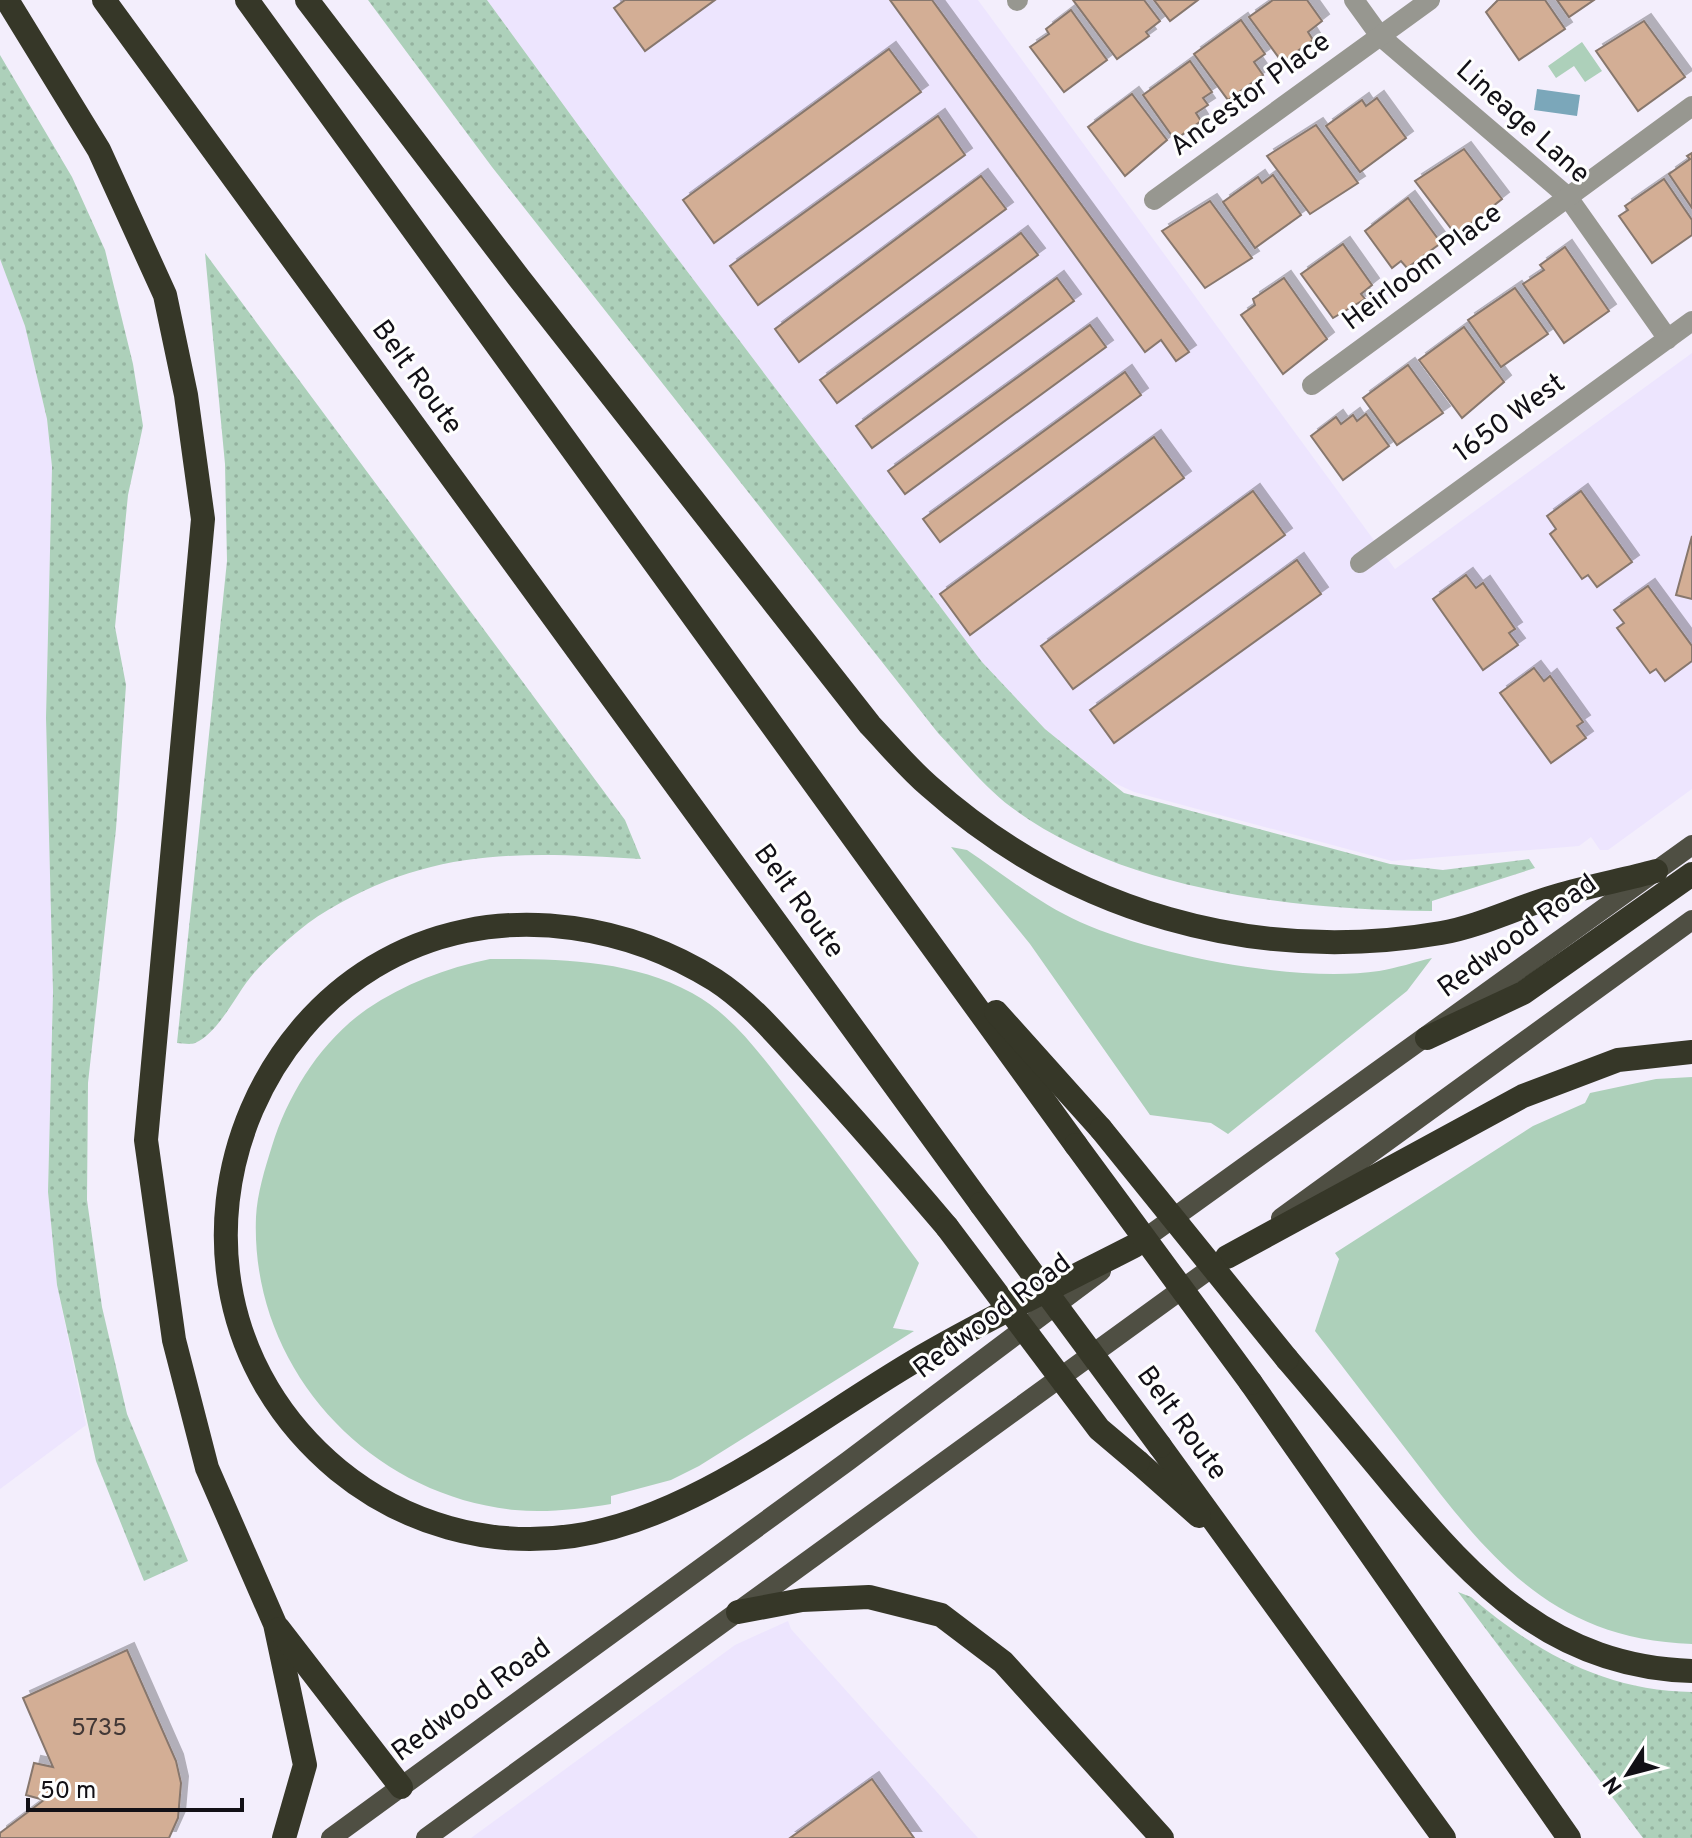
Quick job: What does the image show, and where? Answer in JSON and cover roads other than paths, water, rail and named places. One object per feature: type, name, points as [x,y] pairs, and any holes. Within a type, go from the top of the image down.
[{"type":"highway","points":[[7,0],[99,150],[165,295],[186,395],[203,519],[146,1140],[174,1340],[207,1468],[275,1624],[305,1765],[284,1838]]},
{"type":"highway","name":"Belt Route","points":[[104,0],[1444,1838]]},
{"type":"highway","points":[[247,0],[1251,1383],[1569,1838]]},
{"type":"highway","points":[[307,0],[528,291],[870,725],[928,786],[1016,852],[1063,880],[1157,917],[1206,930],[1312,944],[1378,941],[1442,933],[1503,916],[1554,896],[1656,871]]},
{"type":"highway","points":[[1427,1038],[1523,993],[1692,874]]},
{"type":"highway","points":[[908,913],[1101,1129],[1287,1359],[1438,1538],[1496,1596],[1563,1641],[1600,1656],[1692,1671]]},
{"type":"highway","points":[[1134,1246],[931,1351],[684,1503],[615,1528],[537,1539],[473,1534],[425,1521],[354,1483],[323,1457],[273,1399],[254,1364],[230,1296],[225,1262],[228,1187],[249,1111],[288,1043],[315,1011],[377,964],[415,945],[498,924],[541,924],[592,931],[675,956],[721,984],[771,1029],[879,1146],[947,1227],[1099,1429],[1231,1544]]},
{"type":"highway","points":[[1227,1257],[1523,1096],[1618,1060],[1692,1052]]},
{"type":"highway","points":[[738,1612],[802,1600],[869,1597],[941,1615],[1003,1662],[1162,1838]]},
{"type":"highway","points":[[275,1624],[401,1787]]},
{"type":"main road","name":"Redwood Road","points":[[331,1838],[848,1461],[1134,1246],[1692,845]]},
{"type":"main road","points":[[426,1838],[1692,920]]},
{"type":"street","name":"Lineage Lane","points":[[1354,0],[1380,36],[1567,196],[1668,339]]},
{"type":"street","name":"Ancestor Place","points":[[1154,200],[1430,0]]},
{"type":"street","name":"Heirloom Place","points":[[1312,385],[1692,106]]},
{"type":"street","name":"1650 West","points":[[1360,563],[1692,321]]},
{"type":"water","points":[[1537,89],[1580,95],[1577,116],[1534,110]]}]
